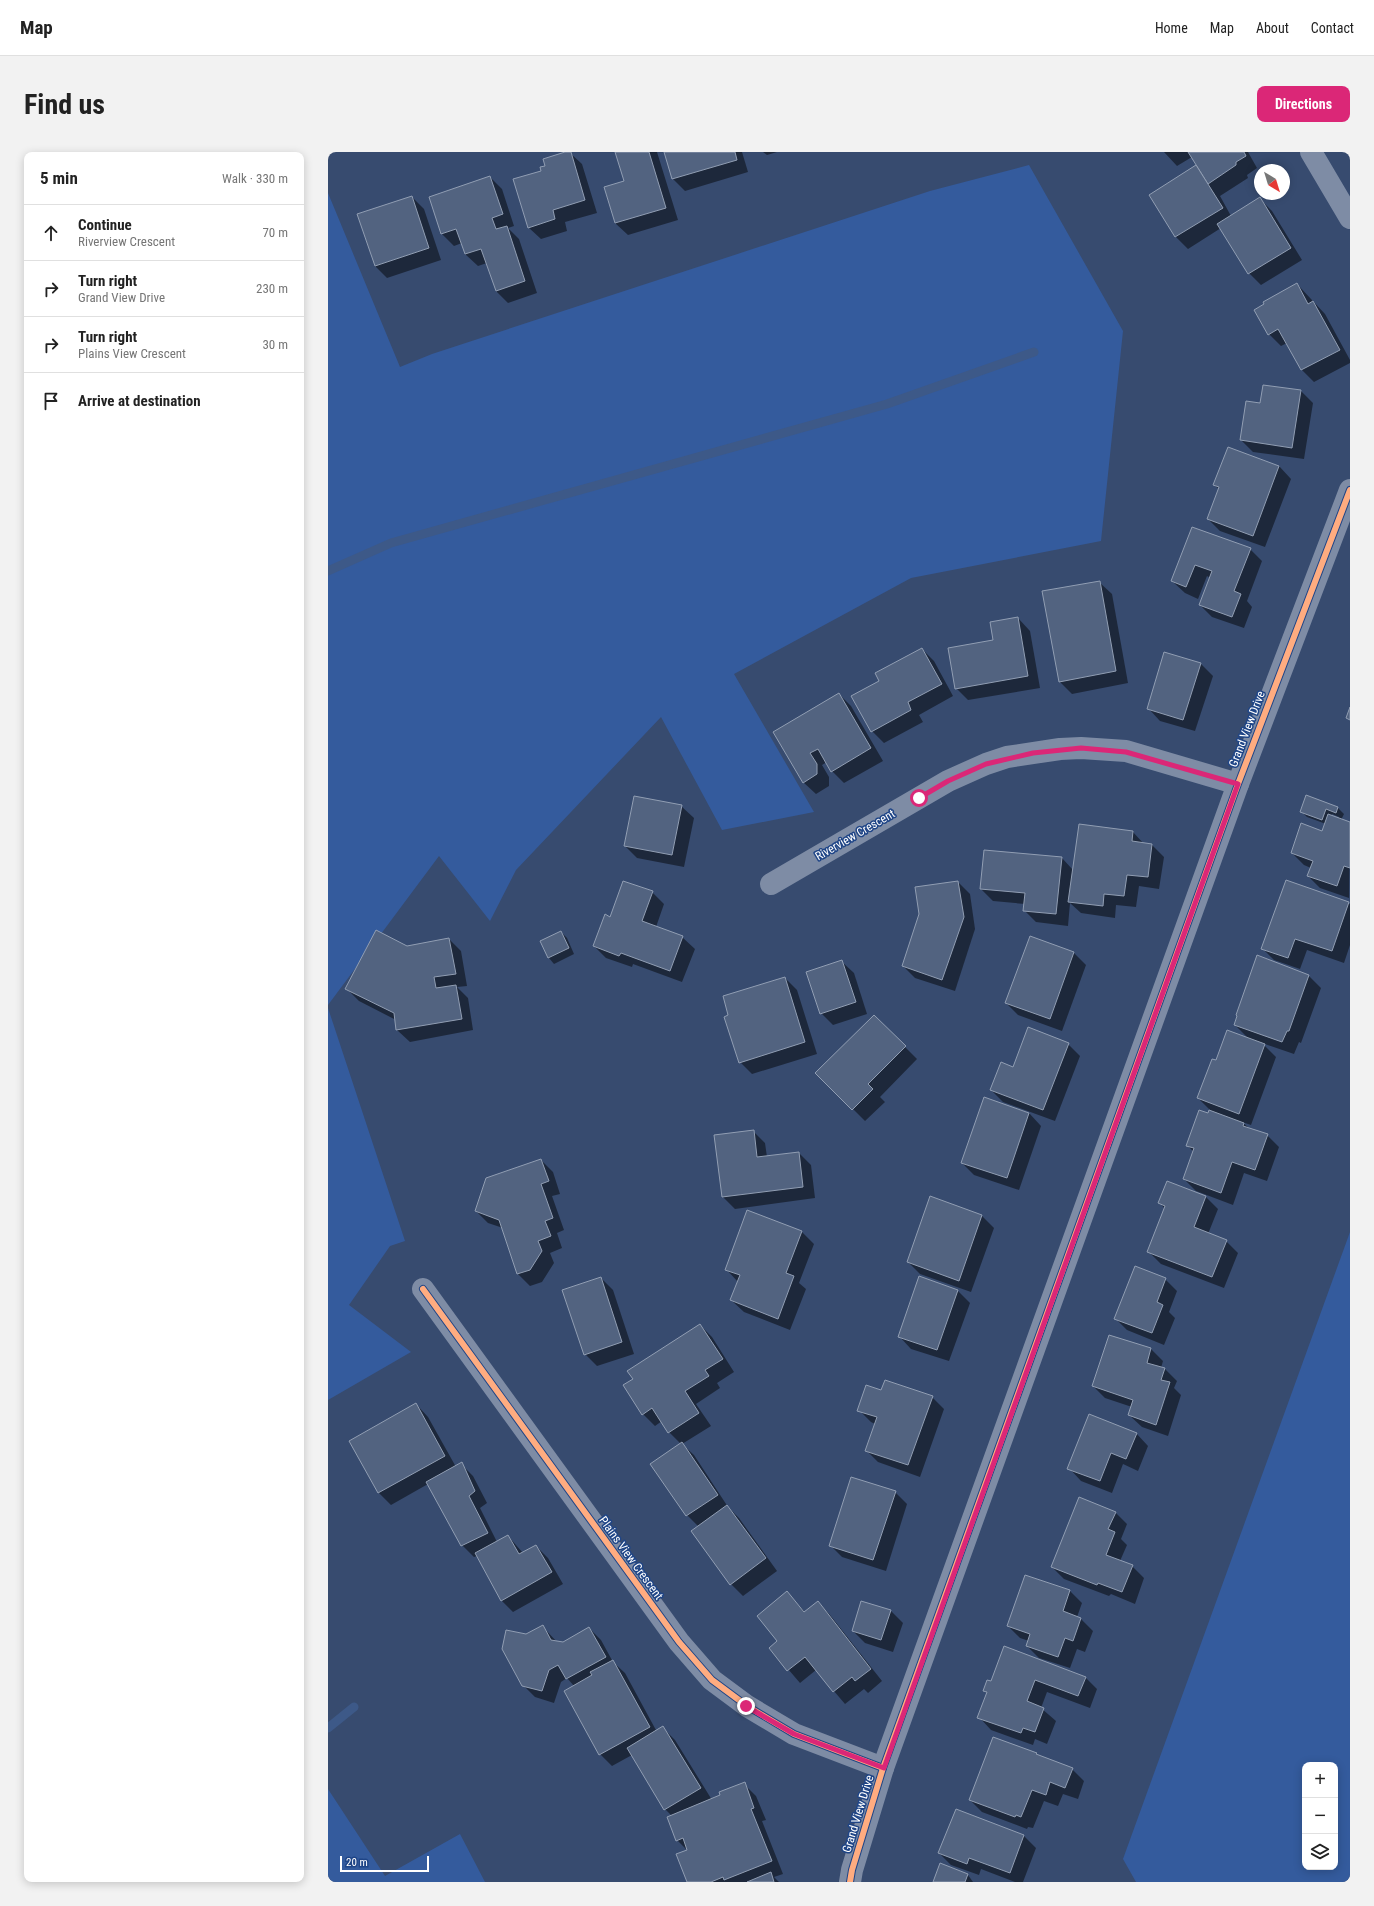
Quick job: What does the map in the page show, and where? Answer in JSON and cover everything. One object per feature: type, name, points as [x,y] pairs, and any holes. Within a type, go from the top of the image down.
[{"type":"street","points":[[1312,152],[1350,218]]},
{"type":"street","name":"Grand View Drive","points":[[850,1882],[852,1870],[884,1768],[1238,784],[1350,490]]},
{"type":"street","name":"Riverview Crescent","points":[[771,884],[948,781],[986,764],[1007,758],[1060,749],[1081,748],[1120,751],[1238,784]]},
{"type":"street","name":"Plains View Crescent","points":[[423,1289],[679,1642],[712,1680],[746,1706],[794,1734],[884,1768]]},
{"type":"shaded area","points":[[1029,165],[1123,331],[1101,541],[911,578],[734,674],[814,812],[722,830],[661,717],[516,870],[490,921],[439,856],[328,1005],[328,193],[400,367],[432,354],[930,191]]},
{"type":"shaded area","points":[[328,1008],[405,1241],[390,1246],[349,1305],[411,1352],[328,1400]]},
{"type":"shaded area","points":[[1350,1232],[1350,1882],[1136,1882],[1123,1859]]},
{"type":"shaded area","points":[[328,1789],[385,1876],[460,1834],[485,1882],[328,1882]]},
{"type":"building","points":[[565,152],[571,152],[585,200],[553,210],[555,219],[528,228],[513,179],[541,171],[540,167],[545,166],[543,159]]},
{"type":"building","points":[[615,152],[649,152],[666,208],[615,223],[604,187],[624,181]]},
{"type":"building","points":[[664,152],[735,152],[737,160],[672,179]]},
{"type":"building","points":[[1188,152],[1244,152],[1246,156],[1236,162],[1236,165],[1208,184]]},
{"type":"building","points":[[1196,165],[1223,208],[1175,237],[1149,195]]},
{"type":"building","points":[[490,176],[503,214],[492,218],[496,229],[507,226],[525,281],[496,291],[481,249],[465,254],[456,229],[441,234],[429,197]]},
{"type":"building","points":[[412,196],[429,248],[375,266],[357,214]]},
{"type":"building","points":[[1255,200],[1262,200],[1291,248],[1248,274],[1217,224]]},
{"type":"building","points":[[1297,283],[1308,304],[1313,301],[1340,350],[1301,370],[1278,329],[1268,335],[1254,310],[1264,304],[1263,302]]},
{"type":"building","points":[[1263,385],[1301,390],[1292,448],[1240,440],[1246,401],[1260,403]]},
{"type":"building","points":[[1228,447],[1279,466],[1253,536],[1207,519],[1219,487],[1213,485]]},
{"type":"building","points":[[1192,527],[1251,548],[1234,591],[1241,594],[1232,617],[1199,605],[1212,571],[1195,565],[1186,587],[1171,581]]},
{"type":"building","points":[[1100,581],[1116,671],[1059,682],[1042,591]]},
{"type":"building","points":[[1018,617],[1028,676],[955,689],[948,648],[993,640],[990,622]]},
{"type":"building","points":[[922,648],[942,684],[908,702],[911,710],[871,732],[851,696],[879,681],[875,673]]},
{"type":"building","points":[[1164,652],[1201,663],[1183,720],[1147,709]]},
{"type":"building","points":[[839,693],[871,748],[831,772],[818,749],[810,753],[817,764],[817,774],[803,783],[773,732]]},
{"type":"building","points":[[1350,707],[1350,720],[1346,718]]},
{"type":"building","points":[[1306,795],[1338,807],[1336,813],[1326,809],[1322,820],[1300,812]]},
{"type":"building","points":[[634,796],[682,805],[672,855],[624,846]]},
{"type":"building","points":[[1328,814],[1350,822],[1350,868],[1344,866],[1337,886],[1307,876],[1313,861],[1291,853],[1301,823],[1322,831]]},
{"type":"building","points":[[1079,824],[1133,831],[1132,841],[1152,844],[1148,877],[1127,875],[1124,896],[1104,894],[1103,906],[1068,902]]},
{"type":"building","points":[[984,850],[1062,857],[1056,914],[1023,911],[1025,893],[980,889]]},
{"type":"building","points":[[1286,880],[1349,902],[1332,951],[1295,939],[1288,958],[1261,949]]},
{"type":"building","points":[[623,881],[653,891],[642,921],[683,936],[670,971],[621,953],[619,956],[593,946],[605,914],[610,917]]},
{"type":"building","points":[[958,881],[964,917],[942,980],[902,966],[919,914],[915,887]]},
{"type":"building","points":[[376,930],[407,946],[449,938],[456,974],[434,977],[436,988],[456,985],[462,1019],[396,1030],[394,1013],[345,989]]},
{"type":"building","points":[[561,931],[569,948],[548,958],[540,941]]},
{"type":"building","points":[[1030,936],[1074,952],[1050,1019],[1005,1003]]},
{"type":"building","points":[[1257,955],[1309,975],[1289,1031],[1287,1031],[1282,1042],[1234,1025],[1236,1015]]},
{"type":"building","points":[[842,960],[856,1002],[820,1014],[806,972]]},
{"type":"building","points":[[785,977],[805,1042],[739,1063],[724,1017],[728,1015],[723,996]]},
{"type":"building","points":[[874,1015],[906,1046],[868,1084],[873,1089],[852,1110],[815,1073]]},
{"type":"building","points":[[1028,1027],[1069,1043],[1043,1110],[990,1090],[1001,1062],[1013,1067]]},
{"type":"building","points":[[1227,1030],[1265,1044],[1239,1114],[1197,1098],[1212,1059],[1216,1060]]},
{"type":"building","points":[[984,1097],[1029,1113],[1007,1178],[961,1163]]},
{"type":"building","points":[[1199,1110],[1208,1113],[1209,1110],[1244,1123],[1243,1126],[1268,1134],[1255,1170],[1232,1162],[1221,1193],[1183,1179],[1194,1148],[1186,1146]]},
{"type":"building","points":[[754,1130],[757,1157],[799,1152],[803,1187],[722,1197],[714,1135]]},
{"type":"building","points":[[541,1159],[549,1181],[541,1184],[553,1218],[545,1221],[551,1236],[538,1241],[542,1251],[530,1270],[517,1274],[499,1220],[475,1211],[486,1178]]},
{"type":"building","points":[[1167,1181],[1206,1196],[1194,1227],[1227,1240],[1212,1277],[1147,1252],[1165,1206],[1158,1203]]},
{"type":"building","points":[[930,1196],[982,1215],[959,1281],[907,1262]]},
{"type":"building","points":[[747,1210],[802,1231],[786,1273],[794,1276],[778,1319],[730,1300],[740,1275],[725,1270]]},
{"type":"building","points":[[1135,1266],[1166,1278],[1157,1302],[1163,1305],[1152,1333],[1114,1319]]},
{"type":"building","points":[[919,1276],[958,1290],[937,1350],[898,1337]]},
{"type":"building","points":[[601,1277],[622,1342],[584,1355],[562,1290]]},
{"type":"building","points":[[700,1324],[723,1359],[705,1370],[709,1376],[685,1391],[699,1413],[668,1433],[652,1408],[642,1415],[623,1385],[633,1379],[627,1371]]},
{"type":"building","points":[[1109,1335],[1151,1348],[1147,1363],[1165,1368],[1161,1380],[1170,1382],[1156,1425],[1128,1415],[1133,1400],[1092,1386]]},
{"type":"building","points":[[885,1380],[933,1396],[908,1465],[865,1451],[877,1417],[857,1411],[866,1385],[881,1390]]},
{"type":"building","points":[[416,1403],[445,1456],[378,1493],[349,1441]]},
{"type":"building","points":[[1089,1414],[1137,1433],[1126,1459],[1111,1453],[1100,1481],[1067,1469]]},
{"type":"building","points":[[682,1442],[718,1495],[686,1516],[650,1464]]},
{"type":"building","points":[[462,1462],[475,1491],[469,1496],[488,1533],[461,1546],[426,1482]]},
{"type":"building","points":[[851,1477],[896,1491],[873,1560],[829,1546]]},
{"type":"building","points":[[1079,1497],[1116,1512],[1108,1529],[1115,1532],[1106,1555],[1133,1565],[1122,1592],[1098,1583],[1097,1585],[1051,1567]]},
{"type":"building","points":[[727,1505],[766,1558],[730,1585],[691,1531]]},
{"type":"building","points":[[508,1535],[519,1554],[536,1545],[552,1572],[501,1601],[475,1553]]},
{"type":"building","points":[[1025,1575],[1070,1590],[1063,1611],[1081,1618],[1073,1641],[1065,1638],[1058,1657],[1026,1646],[1030,1634],[1007,1626]]},
{"type":"building","points":[[787,1591],[804,1612],[818,1601],[871,1669],[855,1681],[852,1677],[833,1692],[805,1657],[787,1671],[769,1648],[777,1641],[757,1616]]},
{"type":"building","points":[[861,1601],[891,1610],[881,1640],[852,1631]]},
{"type":"building","points":[[543,1625],[551,1640],[563,1642],[589,1627],[606,1657],[566,1679],[558,1665],[549,1670],[542,1691],[522,1686],[502,1649],[506,1630],[526,1634]]},
{"type":"building","points":[[1004,1646],[1086,1677],[1078,1696],[1035,1680],[1027,1701],[1044,1708],[1035,1732],[1023,1728],[1021,1733],[977,1718],[987,1692],[983,1691],[987,1680],[991,1681]]},
{"type":"building","points":[[613,1660],[650,1727],[599,1755],[564,1691],[592,1675],[590,1672]]},
{"type":"building","points":[[663,1726],[701,1788],[664,1810],[627,1748]]},
{"type":"building","points":[[993,1737],[1073,1768],[1065,1788],[1050,1782],[1046,1795],[1032,1790],[1021,1817],[1016,1815],[1015,1817],[969,1800]]},
{"type":"building","points":[[745,1782],[754,1808],[751,1809],[772,1861],[724,1880],[723,1877],[711,1882],[687,1882],[676,1854],[687,1850],[683,1838],[676,1841],[667,1817],[720,1795],[719,1792]]},
{"type":"building","points":[[956,1809],[1024,1835],[1010,1873],[969,1858],[967,1864],[938,1853]]},
{"type":"building","points":[[940,1863],[968,1874],[965,1882],[933,1882]]},
{"type":"building","points":[[771,1872],[774,1882],[747,1882]]},
{"type":"waterway","points":[[328,571],[391,543],[887,404],[1034,352]]},
{"type":"waterway","points":[[328,1728],[354,1707]]},
{"type":"cycle path","points":[[850,1882],[852,1870],[883,1768],[1238,784],[1350,490]]},
{"type":"cycle path","points":[[423,1289],[679,1642],[712,1680],[747,1706],[794,1734],[883,1768]]},
{"type":"route","points":[[746,1706],[794,1734],[884,1768],[1238,784],[1126,752],[1081,748],[1033,753],[986,764],[948,781],[919,798]]}]
